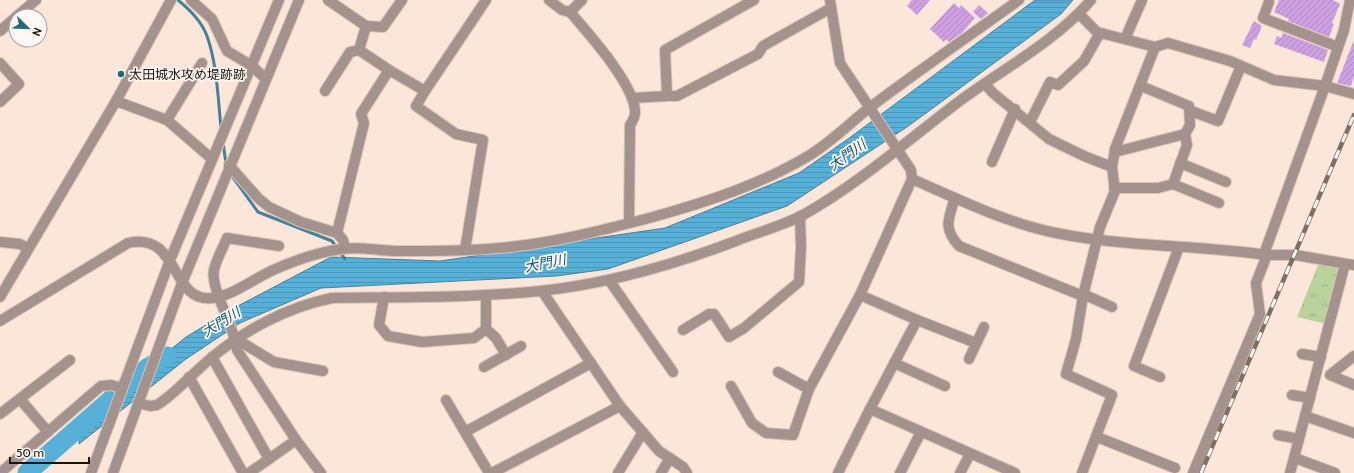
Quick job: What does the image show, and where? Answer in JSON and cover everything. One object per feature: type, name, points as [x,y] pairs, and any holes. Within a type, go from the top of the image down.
[{"type":"street","points":[[27,8],[36,0]]},
{"type":"street","points":[[0,297],[27,248],[116,101],[171,0]]},
{"type":"street","points":[[191,0],[212,19],[227,51],[252,66],[266,79]]},
{"type":"street","points":[[91,473],[121,388],[170,260],[279,0]]},
{"type":"street","points":[[113,473],[182,282],[299,0]]},
{"type":"street","points":[[328,0],[366,26],[383,27],[402,0]]},
{"type":"street","points":[[465,250],[483,140],[456,134],[416,106],[486,0]]},
{"type":"street","points":[[549,0],[562,10],[570,12],[594,39],[625,84],[632,98],[635,114],[630,125],[629,223]]},
{"type":"street","points":[[570,12],[582,0]]},
{"type":"street","points":[[667,96],[665,50],[754,0]]},
{"type":"street","points":[[0,321],[128,243],[139,241],[152,243],[163,251],[170,260],[182,282],[192,293],[201,297],[221,301],[272,271],[322,252],[345,248],[393,251],[465,250],[525,245],[603,231],[701,203],[776,174],[813,153],[1019,0]]},
{"type":"street","points":[[138,403],[150,406],[157,405],[236,338],[282,314],[309,303],[332,298],[486,295],[542,291],[609,280],[684,261],[800,216],[843,190],[896,147],[985,84],[1079,14],[1091,0]]},
{"type":"street","points":[[1125,39],[1142,0]]},
{"type":"street","points":[[1193,473],[1260,314],[1256,283],[1338,47],[1350,0]]},
{"type":"street","points":[[1270,2],[1263,18],[1338,47]]},
{"type":"street","points":[[632,98],[677,96],[758,54],[763,46],[831,4],[840,63],[911,170],[912,179],[860,295],[810,389],[793,435],[766,433],[752,423],[731,386]]},
{"type":"street","points":[[1079,14],[1097,32],[1100,33],[1155,47],[1168,43],[1241,66],[1274,80],[1325,86],[1354,94]]},
{"type":"street","points":[[0,31],[8,24]]},
{"type":"street","points":[[359,50],[366,26]]},
{"type":"street","points":[[1030,122],[1050,82],[1058,85],[1084,61],[1100,33]]},
{"type":"street","points":[[1082,473],[1112,395],[1066,374],[1076,339],[1083,295],[1097,240],[1114,188],[1112,167],[1115,152],[1155,47]]},
{"type":"street","points":[[325,91],[350,52],[359,50],[425,91]]},
{"type":"street","points":[[0,63],[19,84],[0,102]]},
{"type":"street","points":[[167,120],[202,63]]},
{"type":"street","points":[[1190,111],[1218,121],[1241,66]]},
{"type":"street","points":[[337,233],[364,123],[361,114],[389,70]]},
{"type":"street","points":[[985,84],[1049,139],[1084,156],[1112,167]]},
{"type":"street","points":[[1140,86],[1189,106],[1190,125],[1186,134],[1187,146],[1173,184]]},
{"type":"street","points":[[116,101],[167,120],[212,159]]},
{"type":"street","points":[[992,162],[1015,109]]},
{"type":"street","points":[[1115,152],[1186,134]]},
{"type":"street","points":[[1180,163],[1226,182]]},
{"type":"street","points":[[230,165],[258,198],[269,207],[301,222],[337,233],[343,240],[345,248]]},
{"type":"street","points":[[912,179],[1002,217],[1054,233],[1097,240],[1265,254],[1295,255],[1349,265],[1321,357],[1290,473]]},
{"type":"street","points":[[1114,188],[1158,188],[1173,184],[1219,203]]},
{"type":"street","points":[[955,198],[947,221],[950,236],[959,246],[1112,307]]},
{"type":"street","points":[[683,330],[709,314],[714,314],[729,336],[744,328],[799,282],[801,247],[800,216]]},
{"type":"street","points":[[279,246],[227,238],[214,271],[221,301],[236,338],[237,350],[296,440],[321,473]]},
{"type":"street","points":[[0,242],[20,244],[27,248]]},
{"type":"street","points":[[1160,377],[1134,366],[1179,247]]},
{"type":"street","points":[[609,280],[672,372]]},
{"type":"street","points":[[542,291],[620,406],[659,452],[683,466],[687,473]]},
{"type":"street","points":[[486,295],[486,329],[496,338],[506,355]]},
{"type":"street","points":[[860,295],[917,320],[976,343]]},
{"type":"street","points":[[384,297],[379,325],[388,336],[422,342],[474,338],[486,329]]},
{"type":"street","points":[[838,473],[917,320]]},
{"type":"street","points":[[969,359],[984,326]]},
{"type":"street","points":[[236,338],[274,362],[323,371]]},
{"type":"street","points":[[484,367],[521,346]]},
{"type":"street","points":[[1302,354],[1321,357]]},
{"type":"street","points":[[1354,356],[1330,375],[1354,385]]},
{"type":"street","points":[[212,357],[269,458]]},
{"type":"street","points":[[0,414],[70,360]]},
{"type":"street","points":[[465,432],[591,363]]},
{"type":"street","points":[[894,363],[946,386]]},
{"type":"street","points":[[778,372],[810,389]]},
{"type":"street","points":[[189,377],[243,473]]},
{"type":"street","points":[[0,473],[101,386],[106,384],[121,388]]},
{"type":"street","points":[[1292,395],[1310,398]]},
{"type":"street","points":[[20,399],[48,432]]},
{"type":"street","points":[[446,400],[491,473],[620,406]]},
{"type":"street","points":[[870,409],[1015,473]]},
{"type":"street","points":[[1305,416],[1354,433]]},
{"type":"street","points":[[618,473],[643,432]]},
{"type":"street","points":[[900,473],[921,432]]},
{"type":"street","points":[[1278,435],[1299,439]]},
{"type":"street","points":[[1097,437],[1175,468]]},
{"type":"street","points":[[248,473],[296,440]]},
{"type":"street","points":[[960,473],[970,454]]},
{"type":"street","points":[[661,473],[670,458]]},
{"type":"street","points":[[1294,458],[1335,473]]},
{"type":"green space","points":[[1318,265],[1339,267],[1327,324],[1297,317]]},
{"type":"water","points":[[1035,0],[1073,0],[1061,14],[907,127],[787,206],[608,269],[556,276],[321,288],[240,323],[186,359],[79,444],[81,422],[186,337],[234,308],[331,257],[440,261],[665,228],[799,173],[848,139]]},
{"type":"building","points":[[912,0],[930,0],[917,15],[907,6]]},
{"type":"building","points":[[1279,0],[1333,0],[1340,4],[1332,23],[1334,24],[1329,37],[1288,21],[1289,19],[1274,12]]},
{"type":"building","points":[[954,3],[959,8],[961,5],[975,18],[962,33],[949,42],[946,39],[944,42],[930,29]]},
{"type":"building","points":[[979,5],[988,13],[981,19],[973,12]]},
{"type":"building","points":[[1254,21],[1262,26],[1256,40],[1254,39],[1250,48],[1242,45]]},
{"type":"building","points":[[1283,33],[1328,50],[1324,62],[1274,44],[1277,36],[1281,38]]},
{"type":"building","points":[[1354,40],[1354,76],[1351,86],[1337,83]]},
{"type":"waterway","points":[[178,0],[195,16],[207,36],[215,70],[221,128]]},
{"type":"waterway","points":[[223,142],[226,164]]},
{"type":"waterway","points":[[232,176],[258,212],[332,241],[345,259]]},
{"type":"waterway","name":"大門川","points":[[27,473],[147,368],[167,356]]},
{"type":"railway","points":[[1201,473],[1354,115]]},
{"type":"place","name":"太田城水攻め堤跡跡","points":[[121,74]]}]
